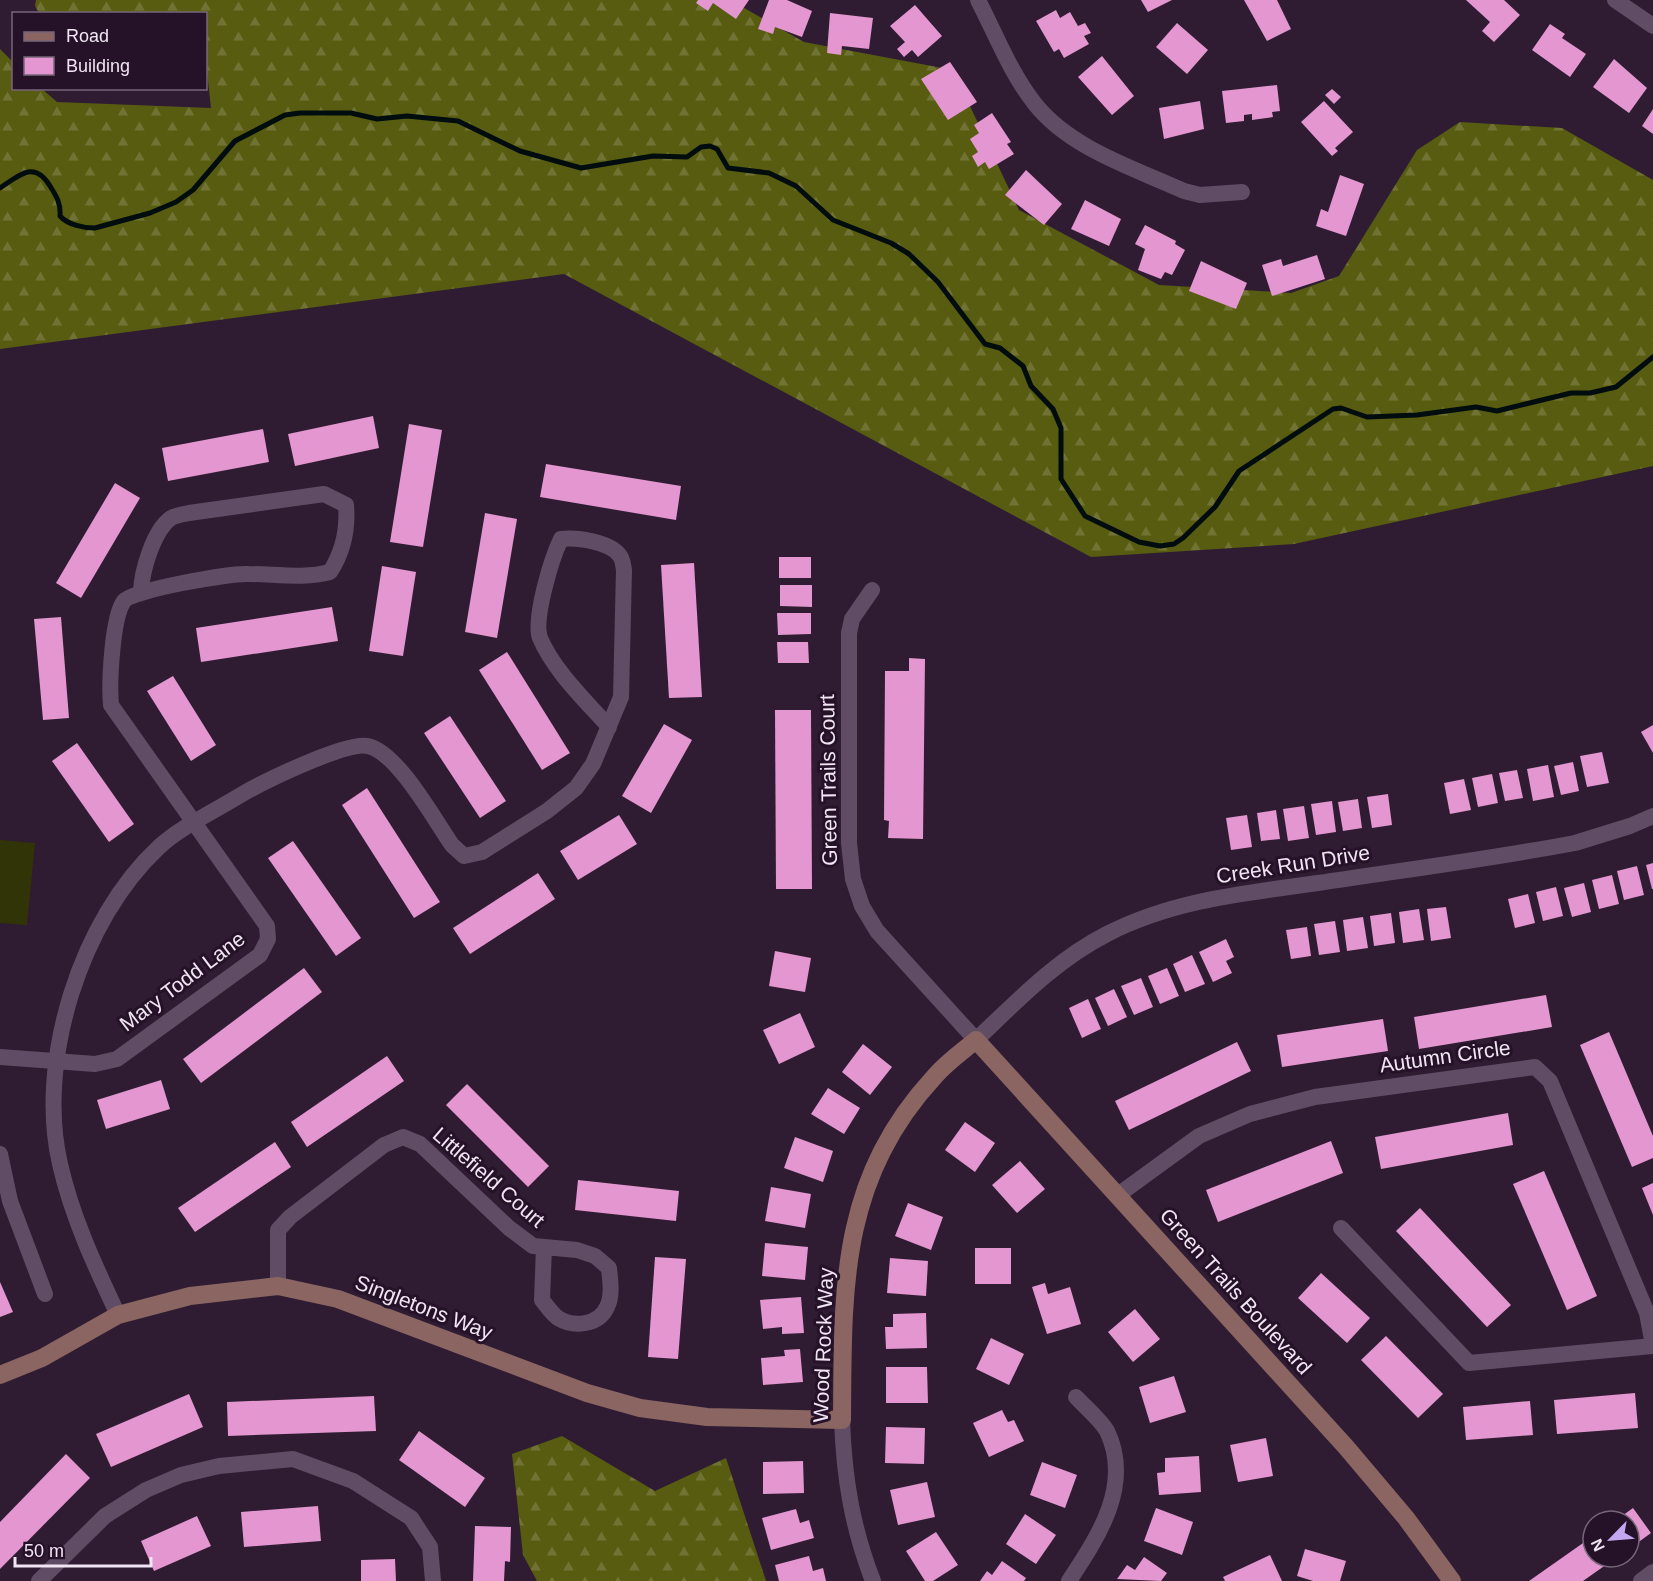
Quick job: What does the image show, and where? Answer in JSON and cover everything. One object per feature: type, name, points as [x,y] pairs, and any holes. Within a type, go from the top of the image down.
[{"type":"street","points":[[978,0],[1019,81],[1036,105],[1073,138],[1184,191],[1200,195],[1242,192]]},
{"type":"street","points":[[1615,0],[1653,26]]},
{"type":"street","points":[[324,494],[346,505],[348,524],[338,559],[330,572],[315,576],[244,573],[141,591],[142,572],[161,530],[171,518],[189,513],[324,494]]},
{"type":"street","points":[[118,1316],[84,1243],[59,1162],[55,1110],[55,1060],[68,1002],[89,945],[120,892],[159,847],[193,824],[265,781],[349,746],[369,746],[391,758],[452,845],[464,856],[482,852],[519,830],[576,788],[593,764],[609,727],[621,697],[624,570],[622,557],[612,548],[571,538],[561,539],[555,551],[540,614],[539,637],[574,687],[609,727]]},
{"type":"street","name":"Green Trails Court","points":[[873,590],[852,619],[849,633],[849,843],[853,879],[862,906],[877,931],[976,1040]]},
{"type":"street","name":"Mary Todd Lane","points":[[0,1057],[95,1064],[117,1059],[260,955],[268,939],[267,926],[111,705],[109,684],[119,611],[125,599],[141,591]]},
{"type":"street","name":"Creek Run Drive","points":[[976,1040],[1035,984],[1065,960],[1106,934],[1147,916],[1219,897],[1575,843],[1630,826],[1653,816]]},
{"type":"street","name":"Green Trails Boulevard","points":[[976,1040],[1346,1447],[1406,1518],[1452,1581]]},
{"type":"street","name":"Wood Rock Way","points":[[873,1581],[859,1545],[849,1505],[842,1420],[843,1305],[847,1258],[864,1195],[885,1147],[907,1111],[935,1075],[976,1040]]},
{"type":"street","name":"Autumn Circle","points":[[1118,1195],[1199,1136],[1250,1114],[1315,1097],[1535,1067],[1551,1081],[1647,1313],[1653,1346],[1470,1363],[1341,1228]]},
{"type":"street","name":"Littlefield Court","points":[[278,1286],[278,1230],[291,1217],[384,1145],[403,1137],[420,1144],[508,1228],[533,1246],[544,1247],[586,1253],[595,1256],[609,1268],[611,1288],[608,1306],[596,1321],[578,1324],[557,1318],[542,1300],[544,1247]]},
{"type":"street","points":[[0,1154],[10,1201],[45,1294]]},
{"type":"street","name":"Singletons Way","points":[[0,1375],[42,1358],[118,1316],[190,1296],[278,1286],[338,1299],[576,1389],[640,1408],[707,1417],[842,1420]]},
{"type":"street","points":[[1069,1581],[1105,1522],[1115,1474],[1114,1450],[1106,1429],[1076,1397]]},
{"type":"street","points":[[39,1581],[105,1516],[146,1490],[181,1474],[219,1466],[292,1459],[353,1481],[411,1518],[430,1547],[433,1581]]},
{"type":"street","points":[[1641,1581],[1653,1572]]},
{"type":"green space","points":[[36,0],[730,0],[804,42],[953,70],[1019,210],[1159,285],[1291,293],[1339,276],[1417,150],[1460,122],[1562,128],[1653,180],[1653,466],[1294,544],[1091,557],[564,274],[0,349],[0,49],[12,61],[12,90],[43,90],[57,102],[211,108],[207,71],[207,12],[38,12],[35,6]]},
{"type":"green space","points":[[0,840],[35,843],[27,925],[0,923]]},
{"type":"green space","points":[[562,1436],[655,1491],[726,1458],[766,1581],[537,1581],[523,1555],[512,1454]]},
{"type":"building","points":[[698,0],[749,0],[736,19],[713,3],[708,11],[696,3]]},
{"type":"building","points":[[769,0],[787,0],[812,11],[802,37],[775,27],[773,34],[758,29]]},
{"type":"building","points":[[1141,0],[1172,0],[1148,12]]},
{"type":"building","points":[[1244,0],[1277,0],[1291,29],[1267,41]]},
{"type":"building","points":[[1466,0],[1504,0],[1520,15],[1494,42],[1482,31],[1490,22]]},
{"type":"building","points":[[915,5],[942,36],[918,57],[912,50],[904,57],[897,49],[905,42],[890,26]]},
{"type":"building","points":[[1056,10],[1060,18],[1070,12],[1078,26],[1085,23],[1091,33],[1084,36],[1089,44],[1064,58],[1059,49],[1054,52],[1036,21]]},
{"type":"building","points":[[830,13],[873,18],[869,49],[842,46],[841,55],[827,53]]},
{"type":"building","points":[[1177,23],[1208,50],[1187,74],[1156,47]]},
{"type":"building","points":[[1550,24],[1565,34],[1562,38],[1586,54],[1570,77],[1532,50]]},
{"type":"building","points":[[1102,56],[1134,96],[1112,115],[1078,77]]},
{"type":"building","points":[[1614,59],[1647,88],[1629,113],[1593,87]]},
{"type":"building","points":[[950,62],[977,102],[948,120],[921,79]]},
{"type":"building","points":[[1277,85],[1280,111],[1272,112],[1273,117],[1252,120],[1252,114],[1244,115],[1244,121],[1226,123],[1222,91]]},
{"type":"building","points":[[1332,89],[1341,97],[1334,104],[1325,95]]},
{"type":"building","points":[[1200,101],[1204,129],[1164,139],[1159,108]]},
{"type":"building","points":[[1324,101],[1353,132],[1335,148],[1338,151],[1332,156],[1301,122]]},
{"type":"building","points":[[1653,109],[1653,134],[1642,126]]},
{"type":"building","points":[[992,113],[1011,142],[1007,144],[1014,154],[989,169],[985,162],[978,167],[972,156],[978,152],[970,139],[979,133],[974,125]]},
{"type":"building","points":[[1026,170],[1062,204],[1044,225],[1005,195]]},
{"type":"building","points":[[1340,175],[1364,184],[1346,236],[1316,226],[1321,209],[1328,212]]},
{"type":"building","points":[[1085,200],[1121,219],[1109,246],[1071,229]]},
{"type":"building","points":[[1145,225],[1176,241],[1175,244],[1185,250],[1172,275],[1165,272],[1161,279],[1138,270],[1145,249],[1135,244]]},
{"type":"building","points":[[1317,255],[1325,279],[1272,296],[1262,265],[1281,259],[1283,266]]},
{"type":"building","points":[[1201,261],[1247,283],[1236,309],[1189,291]]},
{"type":"building","points":[[373,416],[379,448],[295,466],[288,434]]},
{"type":"building","points":[[409,424],[442,430],[423,547],[390,542]]},
{"type":"building","points":[[263,429],[269,462],[168,481],[162,448]]},
{"type":"building","points":[[546,464],[681,486],[676,520],[540,497]]},
{"type":"building","points":[[115,483],[140,498],[81,598],[56,583]]},
{"type":"building","points":[[485,513],[517,519],[497,638],[465,632]]},
{"type":"building","points":[[779,557],[811,557],[811,578],[779,578]]},
{"type":"building","points":[[694,563],[702,697],[669,698],[661,565]]},
{"type":"building","points":[[382,566],[416,572],[403,656],[369,651]]},
{"type":"building","points":[[780,585],[812,585],[812,607],[780,606]]},
{"type":"building","points":[[332,607],[338,641],[201,662],[196,628]]},
{"type":"building","points":[[777,613],[811,613],[811,634],[778,635]]},
{"type":"building","points":[[61,617],[69,718],[43,720],[34,619]]},
{"type":"building","points":[[777,642],[808,642],[809,663],[778,663]]},
{"type":"building","points":[[507,652],[570,753],[542,770],[479,670]]},
{"type":"building","points":[[909,658],[925,659],[923,839],[888,838],[889,821],[884,820],[885,671],[909,671]]},
{"type":"building","points":[[173,676],[216,745],[191,761],[147,691]]},
{"type":"building","points":[[775,710],[811,710],[812,889],[776,889]]},
{"type":"building","points":[[450,716],[506,801],[480,818],[424,733]]},
{"type":"building","points":[[664,724],[692,740],[651,813],[622,796]]},
{"type":"building","points":[[1653,725],[1653,753],[1641,732]]},
{"type":"building","points":[[77,743],[134,824],[109,842],[52,761]]},
{"type":"building","points":[[1602,752],[1609,783],[1587,787],[1580,756]]},
{"type":"building","points":[[1573,762],[1579,791],[1561,795],[1554,766]]},
{"type":"building","points":[[1548,765],[1554,797],[1533,801],[1527,769]]},
{"type":"building","points":[[1517,770],[1523,798],[1505,801],[1499,773]]},
{"type":"building","points":[[1492,774],[1498,803],[1478,807],[1472,778]]},
{"type":"building","points":[[1464,779],[1471,810],[1450,814],[1444,783]]},
{"type":"building","points":[[367,788],[440,902],[414,918],[342,805]]},
{"type":"building","points":[[1388,794],[1392,825],[1372,828],[1367,797]]},
{"type":"building","points":[[1358,799],[1362,828],[1343,831],[1338,802]]},
{"type":"building","points":[[1332,801],[1336,832],[1316,835],[1311,804]]},
{"type":"building","points":[[1304,806],[1309,838],[1288,841],[1283,809]]},
{"type":"building","points":[[1276,810],[1280,839],[1261,841],[1257,813]]},
{"type":"building","points":[[619,815],[637,844],[578,880],[560,851]]},
{"type":"building","points":[[1247,815],[1252,847],[1231,850],[1226,818]]},
{"type":"building","points":[[293,841],[361,938],[336,956],[268,858]]},
{"type":"building","points":[[1653,863],[1653,889],[1652,889],[1646,865]]},
{"type":"building","points":[[1637,866],[1644,895],[1624,900],[1617,871]]},
{"type":"building","points":[[538,873],[555,899],[470,954],[453,928]]},
{"type":"building","points":[[1612,875],[1619,904],[1599,909],[1592,880]]},
{"type":"building","points":[[1584,883],[1591,912],[1572,917],[1564,888]]},
{"type":"building","points":[[1556,887],[1563,916],[1543,921],[1536,892]]},
{"type":"building","points":[[1528,894],[1535,923],[1515,928],[1508,899]]},
{"type":"building","points":[[1446,907],[1451,938],[1431,941],[1427,909]]},
{"type":"building","points":[[1419,909],[1424,940],[1403,943],[1399,912]]},
{"type":"building","points":[[1391,913],[1395,943],[1374,946],[1370,916]]},
{"type":"building","points":[[1363,917],[1368,948],[1347,951],[1343,920]]},
{"type":"building","points":[[1335,921],[1340,952],[1319,955],[1314,924]]},
{"type":"building","points":[[1307,927],[1311,956],[1291,959],[1286,930]]},
{"type":"building","points":[[1226,939],[1234,957],[1226,961],[1232,973],[1213,982],[1199,952]]},
{"type":"building","points":[[775,951],[811,958],[805,992],[769,986]]},
{"type":"building","points":[[1192,955],[1205,984],[1185,992],[1173,964]]},
{"type":"building","points":[[304,968],[322,992],[201,1083],[183,1059]]},
{"type":"building","points":[[1167,968],[1179,996],[1160,1004],[1148,976]]},
{"type":"building","points":[[1141,978],[1153,1007],[1134,1015],[1121,986]]},
{"type":"building","points":[[1114,989],[1127,1017],[1108,1026],[1095,998]]},
{"type":"building","points":[[1546,995],[1552,1027],[1419,1049],[1414,1017]]},
{"type":"building","points":[[1088,999],[1101,1029],[1082,1038],[1069,1008]]},
{"type":"building","points":[[800,1013],[815,1047],[779,1064],[763,1030]]},
{"type":"building","points":[[1383,1019],[1388,1051],[1282,1067],[1277,1035]]},
{"type":"building","points":[[1609,1032],[1653,1136],[1653,1158],[1632,1167],[1580,1045]]},
{"type":"building","points":[[1237,1042],[1251,1071],[1129,1130],[1115,1101]]},
{"type":"building","points":[[863,1044],[892,1067],[870,1095],[842,1072]]},
{"type":"building","points":[[387,1056],[404,1081],[307,1147],[291,1122]]},
{"type":"building","points":[[161,1080],[170,1109],[106,1129],[97,1100]]},
{"type":"building","points":[[467,1084],[549,1166],[528,1187],[446,1105]]},
{"type":"building","points":[[828,1088],[860,1108],[844,1134],[811,1114]]},
{"type":"building","points":[[1508,1113],[1513,1145],[1381,1169],[1375,1137]]},
{"type":"building","points":[[965,1122],[995,1143],[975,1172],[945,1150]]},
{"type":"building","points":[[795,1137],[833,1151],[823,1182],[784,1168]]},
{"type":"building","points":[[1331,1141],[1343,1173],[1218,1222],[1206,1190]]},
{"type":"building","points":[[275,1142],[291,1167],[195,1232],[178,1208]]},
{"type":"building","points":[[1020,1161],[1045,1189],[1017,1213],[992,1185]]},
{"type":"building","points":[[1544,1171],[1597,1296],[1567,1310],[1513,1184]]},
{"type":"building","points":[[578,1180],[679,1191],[676,1221],[575,1210]]},
{"type":"building","points":[[1653,1183],[1653,1215],[1642,1188]]},
{"type":"building","points":[[771,1187],[811,1194],[805,1228],[765,1221]]},
{"type":"building","points":[[908,1203],[943,1217],[931,1250],[895,1236]]},
{"type":"building","points":[[1420,1208],[1511,1305],[1487,1327],[1396,1231]]},
{"type":"building","points":[[765,1243],[808,1247],[805,1280],[762,1276]]},
{"type":"building","points":[[975,1248],[1011,1248],[1011,1284],[975,1284]]},
{"type":"building","points":[[655,1257],[686,1259],[678,1359],[648,1357]]},
{"type":"building","points":[[890,1258],[928,1261],[926,1296],[887,1293]]},
{"type":"building","points":[[1321,1273],[1370,1318],[1347,1343],[1298,1298]]},
{"type":"building","points":[[0,1282],[13,1312],[0,1317]]},
{"type":"building","points":[[1045,1283],[1048,1294],[1070,1287],[1081,1324],[1047,1334],[1032,1287]]},
{"type":"building","points":[[801,1297],[804,1333],[782,1334],[782,1327],[763,1329],[760,1300]]},
{"type":"building","points":[[1135,1309],[1160,1339],[1133,1362],[1108,1332]]},
{"type":"building","points":[[926,1313],[927,1348],[886,1349],[885,1327],[893,1327],[893,1314]]},
{"type":"building","points":[[1386,1336],[1443,1394],[1418,1418],[1361,1360]]},
{"type":"building","points":[[991,1338],[1024,1354],[1009,1385],[976,1369]]},
{"type":"building","points":[[800,1349],[803,1382],[763,1385],[761,1358],[785,1356],[784,1350]]},
{"type":"building","points":[[886,1367],[927,1367],[928,1403],[886,1403]]},
{"type":"building","points":[[1174,1376],[1186,1412],[1150,1423],[1139,1387]]},
{"type":"building","points":[[1635,1393],[1638,1428],[1557,1434],[1554,1400]]},
{"type":"building","points":[[189,1394],[203,1427],[111,1467],[96,1434]]},
{"type":"building","points":[[374,1396],[376,1431],[228,1436],[227,1402]]},
{"type":"building","points":[[1530,1401],[1533,1435],[1466,1440],[1463,1407]]},
{"type":"building","points":[[1002,1410],[1008,1422],[1014,1420],[1024,1441],[989,1457],[973,1423]]},
{"type":"building","points":[[886,1427],[925,1428],[924,1464],[885,1463]]},
{"type":"building","points":[[419,1431],[485,1478],[465,1507],[399,1460]]},
{"type":"building","points":[[1266,1438],[1273,1476],[1238,1482],[1230,1445]]},
{"type":"building","points":[[66,1454],[90,1478],[0,1569],[0,1522]]},
{"type":"building","points":[[1199,1456],[1201,1492],[1159,1495],[1157,1473],[1165,1472],[1165,1458]]},
{"type":"building","points":[[803,1461],[804,1493],[763,1494],[763,1462]]},
{"type":"building","points":[[1042,1462],[1077,1475],[1065,1508],[1030,1495]]},
{"type":"building","points":[[927,1482],[935,1517],[898,1525],[890,1490]]},
{"type":"building","points":[[318,1506],[321,1541],[244,1547],[241,1512]]},
{"type":"building","points":[[1156,1508],[1193,1522],[1182,1555],[1144,1541]]},
{"type":"building","points":[[796,1509],[800,1523],[809,1520],[814,1538],[771,1550],[762,1518]]},
{"type":"building","points":[[1025,1514],[1056,1535],[1036,1564],[1006,1544]]},
{"type":"building","points":[[197,1516],[211,1546],[154,1571],[141,1541]]},
{"type":"building","points":[[1641,1519],[1651,1533],[1641,1540]]},
{"type":"building","points":[[475,1526],[511,1527],[510,1562],[505,1561],[504,1581],[473,1581]]},
{"type":"building","points":[[936,1532],[958,1565],[933,1581],[925,1581],[906,1551]]},
{"type":"building","points":[[1581,1544],[1581,1569],[1600,1569],[1583,1581],[1529,1581]]},
{"type":"building","points":[[1305,1549],[1346,1561],[1340,1581],[1313,1581],[1297,1576]]},
{"type":"building","points":[[1270,1555],[1282,1581],[1225,1581],[1223,1577]]},
{"type":"building","points":[[809,1556],[813,1571],[823,1568],[826,1581],[779,1581],[775,1565]]},
{"type":"building","points":[[1144,1557],[1167,1573],[1161,1581],[1117,1579],[1127,1565],[1135,1570]]},
{"type":"building","points":[[395,1559],[396,1581],[361,1581],[361,1560]]},
{"type":"building","points":[[1002,1561],[1026,1578],[1024,1581],[980,1581],[987,1571],[992,1575]]},
{"type":"waterway","points":[[0,188],[26,172],[38,174],[44,178],[57,197],[60,216],[67,222],[95,228],[150,213],[176,202],[193,190],[235,141],[285,115],[300,113],[351,113],[377,119],[407,116],[458,121],[520,151],[581,168],[653,156],[687,157],[701,147],[710,146],[717,149],[728,168],[769,173],[796,186],[833,220],[891,243],[909,254],[938,282],[985,344],[1000,348],[1023,366],[1031,386],[1053,409],[1061,428],[1061,479],[1085,516],[1139,542],[1160,546],[1174,544],[1183,538],[1215,507],[1239,471],[1333,409],[1341,408],[1367,417],[1417,415],[1476,407],[1497,411],[1571,393],[1590,393],[1616,387],[1653,357]]}]
